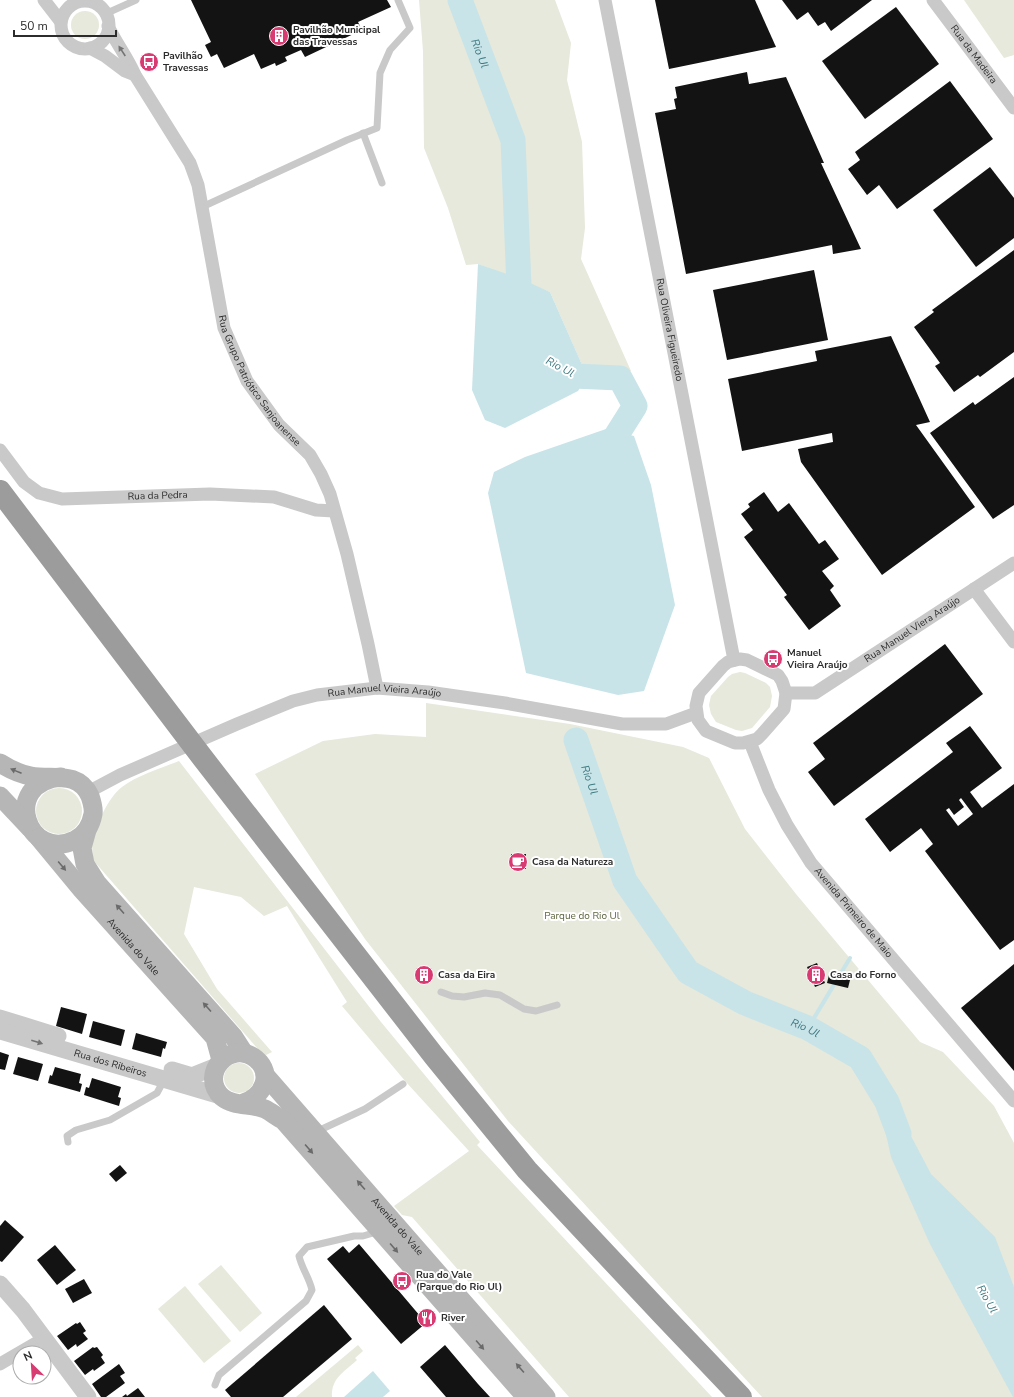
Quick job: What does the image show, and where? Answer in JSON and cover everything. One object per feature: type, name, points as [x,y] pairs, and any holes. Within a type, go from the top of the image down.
[{"type":"highway","points":[[0,491],[177,733]]},
{"type":"highway","points":[[0,511],[434,1056],[527,1170],[655,1308],[741,1397]]},
{"type":"highway","points":[[198,760],[426,1062],[519,1176],[728,1397]]},
{"type":"main road","points":[[0,763],[31,776],[61,777],[72,779],[81,784],[88,792],[92,801],[93,811],[92,821],[87,830],[79,838],[70,842],[59,844],[48,842],[34,833],[26,818],[26,808],[28,797],[33,789],[41,782],[51,778],[61,777]]},
{"type":"main road","name":"Avenida do Vale","points":[[0,796],[215,1038],[219,1063],[214,1074],[214,1082],[216,1089],[221,1096],[231,1102],[243,1103],[265,1109],[283,1120],[526,1397]]},
{"type":"main road","name":"Avenida do Vale","points":[[87,830],[82,848],[85,864],[97,883],[233,1036],[244,1053],[258,1060],[264,1075],[317,1133],[546,1397]]},
{"type":"main road","points":[[219,1063],[228,1055],[244,1053]]},
{"type":"main road","points":[[243,1103],[250,1101],[262,1090],[264,1075]]},
{"type":"street","points":[[44,0],[61,22]]},
{"type":"street","name":"Rua Oliveira Figueiredo","points":[[605,0],[734,660]]},
{"type":"street","name":"Rua da Madeira","points":[[933,0],[1014,108]]},
{"type":"street","points":[[73,2],[91,2],[98,6],[107,20],[107,34],[97,46],[82,49],[69,43],[64,37],[61,30],[63,14],[73,2]]},
{"type":"street","name":"Rua Grupo Patriótico Sanjoanense","points":[[107,20],[115,40],[131,65],[135,75],[190,163],[198,185],[224,328],[247,381],[280,425],[310,455],[330,494],[347,554],[377,688]]},
{"type":"street","name":"Rua Grupo Patriótico Sanjoanense","points":[[90,48],[105,56],[125,71],[135,75]]},
{"type":"street","name":"Rua da Pedra","points":[[0,450],[24,482],[39,493],[62,499],[210,494],[274,497],[316,510],[334,511]]},
{"type":"street","name":"Rua Manuel Viera Araújo","points":[[786,694],[815,693],[1014,563]]},
{"type":"street","points":[[974,589],[1014,642]]},
{"type":"street","points":[[734,660],[747,660],[778,675],[782,681],[786,694],[784,709],[757,739],[743,744],[706,731],[698,720],[696,713],[699,693],[723,666],[734,660]]},
{"type":"street","name":"Rua Manuel Vieira Araújo","points":[[88,792],[120,775],[293,701],[317,695],[377,688],[428,692],[560,712],[622,724],[666,724],[696,713]]},
{"type":"street","name":"Avenida Primeiro de Maio","points":[[750,742],[769,790],[787,825],[811,863],[1014,1101]]},
{"type":"street","name":"Rua dos Ribeiros","points":[[0,1018],[192,1076],[219,1063]]},
{"type":"street","name":"Rua dos Ribeiros","points":[[0,1031],[221,1096]]},
{"type":"street","points":[[0,1284],[28,1316],[88,1397]]},
{"type":"street","points":[[0,1300],[15,1316],[37,1345]]},
{"type":"street","points":[[0,1364],[12,1360]]},
{"type":"street","points":[[52,1365],[76,1397]]},
{"type":"lane","points":[[107,20],[136,0]]},
{"type":"lane","points":[[202,207],[363,133],[377,128],[380,73],[390,50],[410,28],[398,0]]},
{"type":"lane","points":[[363,133],[382,183]]},
{"type":"lane","points":[[441,992],[452,996],[464,997],[485,993],[500,995],[524,1009],[536,1011],[557,1005]]},
{"type":"lane","points":[[68,1142],[68,1136],[76,1130],[110,1120],[157,1093],[164,1080]]},
{"type":"lane","points":[[317,1133],[322,1129],[365,1109],[403,1084]]},
{"type":"lane","points":[[215,1385],[218,1375],[306,1301],[312,1290],[309,1280],[301,1268],[299,1256],[307,1247],[354,1236],[363,1236],[380,1231]]},
{"type":"green space","points":[[419,0],[555,0],[571,43],[567,80],[582,142],[585,228],[581,259],[631,371],[586,374],[550,292],[478,264],[466,265],[448,208],[424,148],[423,51]]},
{"type":"green space","points":[[964,0],[1014,0],[1014,55],[1004,58]]},
{"type":"green space","points":[[85,11],[91,12],[95,15],[98,19],[98,31],[95,35],[91,38],[85,39],[79,38],[75,35],[72,31],[71,25],[72,19],[75,15],[79,12]]},
{"type":"green space","points":[[740,672],[766,683],[770,687],[772,696],[770,707],[752,728],[742,731],[716,722],[711,714],[709,705],[711,696],[728,677],[732,674]]},
{"type":"green space","name":"Parque do Rio Ul","points":[[426,703],[570,724],[683,747],[709,758],[745,829],[796,894],[920,1042],[943,1052],[994,1106],[1014,1143],[1014,1397],[762,1397],[508,1121],[365,939],[255,774],[323,741],[375,734],[426,737]]},
{"type":"green space","points":[[179,761],[381,1022],[480,1142],[477,1145],[712,1397],[569,1397],[412,1217],[402,1215],[394,1206],[469,1151],[406,1082],[342,1006],[347,1002],[287,906],[264,916],[241,897],[194,887],[184,934],[217,989],[272,1052],[264,1056],[93,860],[93,837],[107,805],[117,791],[134,779]]},
{"type":"green space","points":[[59,788],[72,792],[78,798],[82,811],[78,824],[72,830],[59,834],[46,830],[40,824],[36,811],[40,798],[46,792]]},
{"type":"green space","points":[[239,1063],[245,1064],[253,1072],[253,1084],[245,1092],[239,1093],[233,1092],[225,1084],[224,1078],[225,1072],[233,1064]]},
{"type":"green space","points":[[221,1265],[262,1313],[240,1332],[198,1284]]},
{"type":"green space","points":[[185,1286],[231,1341],[204,1363],[158,1309]]},
{"type":"green space","points":[[358,1345],[363,1351],[355,1358],[357,1360],[336,1380],[332,1390],[332,1397],[296,1397]]},
{"type":"water","points":[[478,264],[519,278],[550,292],[587,376],[578,391],[505,428],[485,420],[472,390]]},
{"type":"water","points":[[606,429],[634,436],[651,485],[675,605],[644,691],[618,695],[526,673],[488,493],[494,472],[525,457]]},
{"type":"water","points":[[887,1102],[902,1119],[931,1174],[995,1237],[1014,1287],[1014,1397],[930,1244],[891,1157],[881,1111]]},
{"type":"water","points":[[373,1371],[390,1391],[383,1397],[344,1397]]},
{"type":"building","name":"Pavilhão Municipal das Travessas","points":[[191,0],[387,0],[391,7],[358,22],[362,30],[305,57],[301,50],[285,57],[287,61],[276,66],[275,63],[261,69],[254,54],[224,68],[217,54],[211,57],[205,45],[211,42]]},
{"type":"building","points":[[655,0],[755,0],[776,47],[669,69]]},
{"type":"building","points":[[782,0],[872,0],[831,31],[825,22],[818,26],[808,12],[797,20]]},
{"type":"building","points":[[896,7],[939,64],[865,119],[822,61]]},
{"type":"building","points":[[747,72],[749,84],[786,77],[824,163],[821,163],[861,249],[833,254],[832,245],[686,274],[655,113],[676,109],[674,99],[677,98],[675,87]]},
{"type":"building","points":[[950,81],[993,139],[897,209],[879,185],[867,195],[848,169],[860,160],[855,152]]},
{"type":"building","points":[[990,167],[1014,198],[1014,238],[976,267],[933,210]]},
{"type":"building","points":[[1014,250],[1014,352],[980,377],[978,375],[954,392],[935,366],[940,363],[914,327],[934,312],[932,310]]},
{"type":"building","points":[[814,270],[828,340],[727,360],[713,290]]},
{"type":"building","points":[[891,336],[930,422],[916,425],[975,507],[882,575],[801,462],[798,449],[833,442],[832,433],[742,451],[728,379],[817,361],[815,351]]},
{"type":"building","points":[[1014,377],[1014,505],[993,519],[930,433],[973,402],[975,405]]},
{"type":"building","points":[[764,492],[778,512],[789,503],[819,544],[825,540],[839,559],[822,571],[834,586],[830,590],[841,606],[809,630],[784,597],[787,595],[744,537],[753,530],[741,514],[750,507],[748,504]]},
{"type":"building","points":[[945,644],[983,694],[834,806],[808,772],[825,759],[813,743]]},
{"type":"building","points":[[970,726],[1002,768],[970,792],[982,808],[1014,784],[1014,940],[1000,950],[925,851],[933,844],[921,828],[890,852],[865,819],[953,752],[946,743]],"holes":[[[961,798],[973,814],[958,826],[946,810],[949,808],[954,815],[964,807],[959,800]]]},
{"type":"building","name":"Casa da Natureza","points":[[511,854],[526,854],[526,869],[511,869]]},
{"type":"building","name":"Casa do Forno","points":[[817,963],[825,983],[815,987],[807,967]]},
{"type":"building","points":[[1014,964],[1014,1071],[961,1008]]},
{"type":"building","name":"Casa da Eira","points":[[421,966],[433,973],[426,983],[415,976]]},
{"type":"building","points":[[830,971],[851,976],[848,988],[827,983]]},
{"type":"building","points":[[61,1007],[87,1014],[82,1034],[56,1026]]},
{"type":"building","points":[[93,1021],[125,1030],[121,1046],[89,1037]]},
{"type":"building","points":[[136,1033],[167,1042],[165,1049],[163,1048],[161,1057],[132,1049]]},
{"type":"building","points":[[0,1052],[9,1055],[5,1070],[0,1069]]},
{"type":"building","points":[[18,1057],[43,1064],[38,1081],[13,1074]]},
{"type":"building","points":[[55,1067],[81,1074],[79,1083],[82,1084],[80,1092],[48,1083],[50,1075],[52,1076]]},
{"type":"building","points":[[92,1078],[121,1087],[118,1097],[121,1098],[119,1106],[84,1095],[86,1087],[89,1088]]},
{"type":"building","points":[[120,1165],[127,1173],[116,1182],[109,1174]]},
{"type":"building","points":[[5,1220],[24,1237],[2,1262],[0,1261],[0,1226]]},
{"type":"building","points":[[359,1244],[426,1323],[401,1344],[327,1259],[343,1246],[349,1253]]},
{"type":"building","points":[[55,1245],[76,1270],[57,1285],[37,1260]]},
{"type":"building","points":[[84,1279],[92,1293],[73,1303],[65,1289]]},
{"type":"building","points":[[324,1305],[352,1339],[283,1397],[231,1397],[225,1390]]},
{"type":"building","points":[[80,1322],[86,1331],[83,1333],[88,1339],[77,1347],[76,1344],[68,1350],[57,1336],[76,1323],[77,1324]]},
{"type":"building","points":[[445,1345],[490,1397],[446,1397],[420,1367]]},
{"type":"building","points":[[93,1347],[97,1347],[103,1355],[101,1357],[105,1363],[94,1371],[93,1369],[85,1375],[74,1361]]},
{"type":"building","points":[[119,1364],[125,1373],[120,1376],[125,1383],[106,1397],[101,1397],[92,1384]]},
{"type":"building","points":[[138,1388],[145,1397],[122,1397],[126,1394],[127,1396]]},
{"type":"waterway","name":"Rio Ul","points":[[460,0],[513,140],[520,311]]},
{"type":"waterway","name":"Rio Ul","points":[[556,366],[573,376],[620,378],[635,406],[601,460]]},
{"type":"waterway","name":"Rio Ul","points":[[576,740],[625,881],[688,972],[745,1003],[808,1028],[860,1058],[887,1102],[899,1134]]},
{"type":"waterway","points":[[808,1028],[850,958]]},
{"type":"place","name":"Pavilhão Municipal das Travessas","points":[[279,36]]},
{"type":"place","name":"Pavilhão Travessas","points":[[149,62]]},
{"type":"place","name":"Manuel Vieira Araújo","points":[[773,659]]},
{"type":"place","name":"Casa da Natureza","points":[[518,862]]},
{"type":"place","name":"Casa da Eira","points":[[424,975]]},
{"type":"place","name":"Casa do Forno","points":[[816,975]]},
{"type":"place","name":"Rua do Vale (Parque do Rio Ul)","points":[[402,1281]]},
{"type":"place","name":"River","points":[[427,1318]]}]
